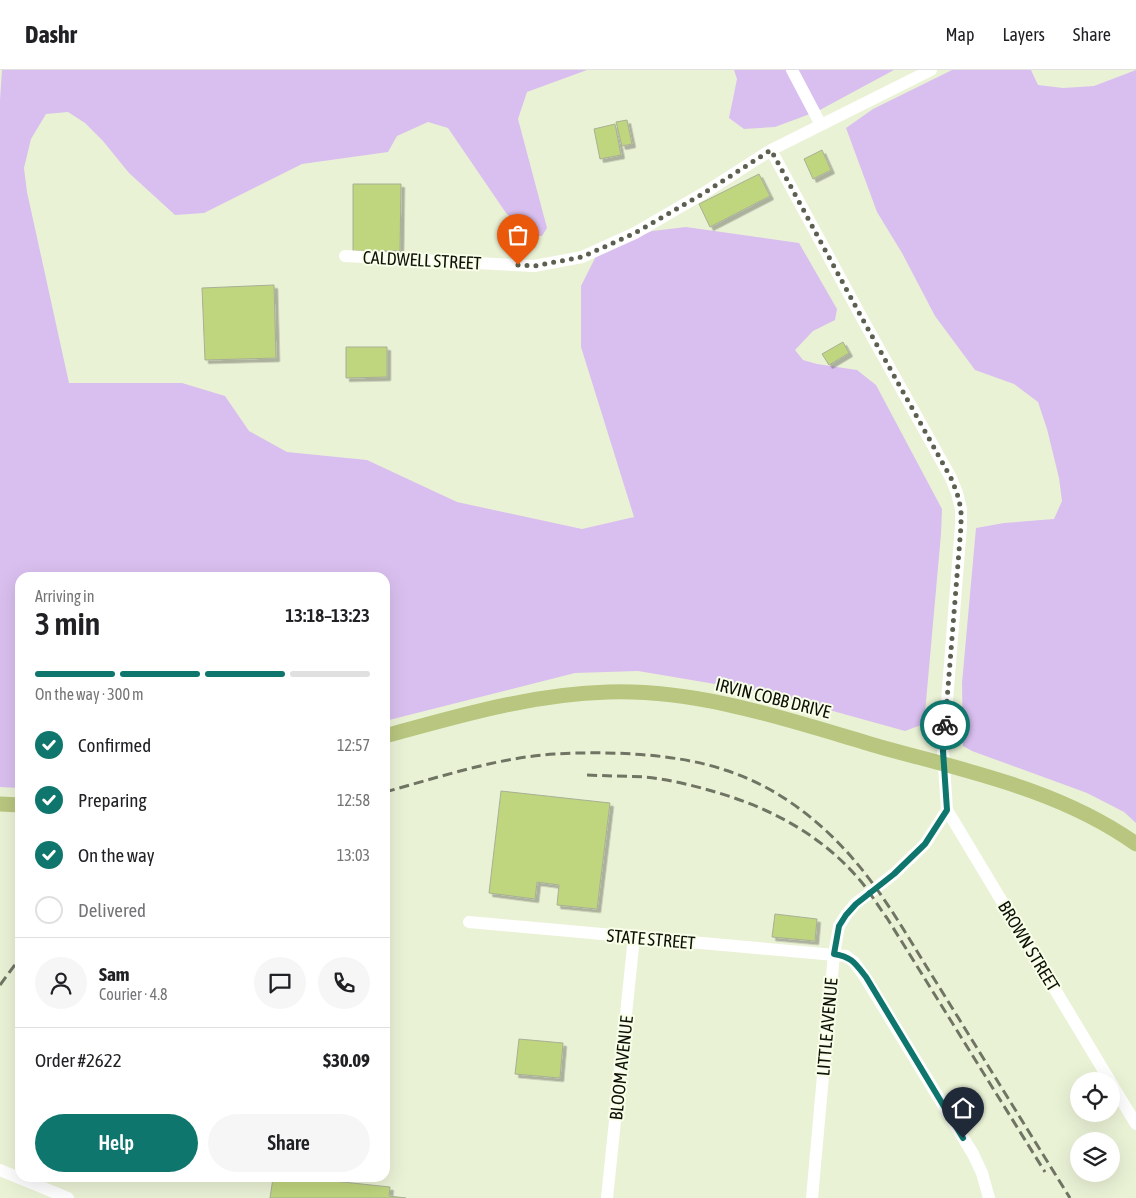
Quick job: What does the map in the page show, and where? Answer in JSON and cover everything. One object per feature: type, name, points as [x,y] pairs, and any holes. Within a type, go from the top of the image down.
[{"type":"main road","name":"IRVIN COBB DRIVE","points":[[390,735],[511,704],[558,695],[608,692],[641,692],[673,695],[752,711],[1016,785],[1069,805],[1095,818],[1136,844]]},
{"type":"street","points":[[792,70],[821,125]]},
{"type":"street","name":"CALDWELL STREET","points":[[344,256],[534,266],[582,257],[635,233],[704,193],[771,150],[931,70]]},
{"type":"street","points":[[771,150],[934,446],[957,493],[961,509],[961,526],[943,751],[947,810]]},
{"type":"street","name":"LITTLE AVENUE","points":[[812,1198],[834,954],[839,926],[856,904],[894,874],[925,844],[947,810]]},
{"type":"street","name":"BROWN STREET","points":[[947,810],[1105,1072]]},
{"type":"street","name":"STATE STREET","points":[[469,922],[834,954]]},
{"type":"street","name":"BLOOM AVENUE","points":[[607,1198],[634,937]]},
{"type":"street","points":[[834,954],[846,956],[854,962],[866,977],[973,1154],[982,1173],[989,1198]]},
{"type":"street","name":"BROWN STREET","points":[[1120,1097],[1136,1124]]},
{"type":"street","points":[[0,1170],[15,1176]]},
{"type":"street","points":[[29,1182],[68,1198]]},
{"type":"shaded area","points":[[2,70],[587,70],[527,92],[518,119],[547,228],[542,236],[530,236],[506,213],[448,128],[428,122],[397,136],[388,152],[302,164],[204,213],[175,215],[129,173],[103,141],[85,123],[68,112],[46,114],[31,139],[24,168],[27,192],[69,383],[182,383],[225,396],[249,431],[287,452],[367,460],[457,502],[582,529],[634,517],[581,347],[581,286],[597,254],[652,231],[686,227],[799,243],[837,309],[835,320],[813,331],[795,350],[803,360],[857,370],[876,385],[942,509],[924,724],[905,731],[768,693],[638,671],[575,673],[390,720],[390,572],[15,572],[15,788],[0,787],[0,100]]},
{"type":"shaded area","points":[[734,70],[894,70],[818,111],[775,127],[744,129],[729,118],[737,79]]},
{"type":"shaded area","points":[[952,70],[1031,70],[1038,85],[1063,88],[1094,86],[1136,70],[1136,823],[1124,812],[1087,793],[963,746],[962,683],[976,528],[1004,523],[1054,519],[1062,501],[1059,478],[1038,402],[1014,384],[975,370],[935,316],[902,253],[877,212],[846,128],[873,109]]},
{"type":"building","points":[[627,120],[632,144],[622,146],[616,122]]},
{"type":"building","points":[[615,124],[621,155],[600,159],[594,129]]},
{"type":"building","points":[[822,150],[831,170],[813,179],[804,159]]},
{"type":"building","points":[[759,174],[770,196],[710,227],[699,204]]},
{"type":"building","points":[[353,184],[401,184],[400,251],[353,251]]},
{"type":"building","points":[[274,285],[276,358],[205,360],[202,288]]},
{"type":"building","points":[[843,342],[849,353],[829,365],[822,354]]},
{"type":"building","points":[[346,347],[387,347],[387,377],[346,378]]},
{"type":"building","points":[[501,791],[610,803],[597,909],[557,905],[559,885],[537,882],[535,899],[489,893]]},
{"type":"building","points":[[775,914],[817,919],[815,941],[772,937]]},
{"type":"building","points":[[519,1039],[563,1043],[560,1078],[515,1074]]},
{"type":"building","points":[[272,1182],[343,1182],[390,1187],[389,1196],[406,1198],[270,1198]]},
{"type":"railway","points":[[390,791],[468,769],[532,756],[618,753],[641,754],[705,764],[744,777],[780,795],[827,832],[854,860],[877,890],[1070,1198]]},
{"type":"railway","points":[[587,775],[653,778],[679,782],[733,797],[773,814],[827,848],[862,883],[887,918],[1045,1172]]},
{"type":"railway","points":[[0,985],[15,965]]},
{"type":"way so far","points":[[518,265],[534,266],[582,257],[635,233],[704,193],[771,150],[934,446],[957,493],[961,509],[961,526],[945,725]]},
{"type":"route","points":[[945,725],[943,751],[947,810],[925,844],[894,874],[856,904],[846,915],[839,926],[834,954],[846,956],[854,962],[866,977],[963,1138]]}]
